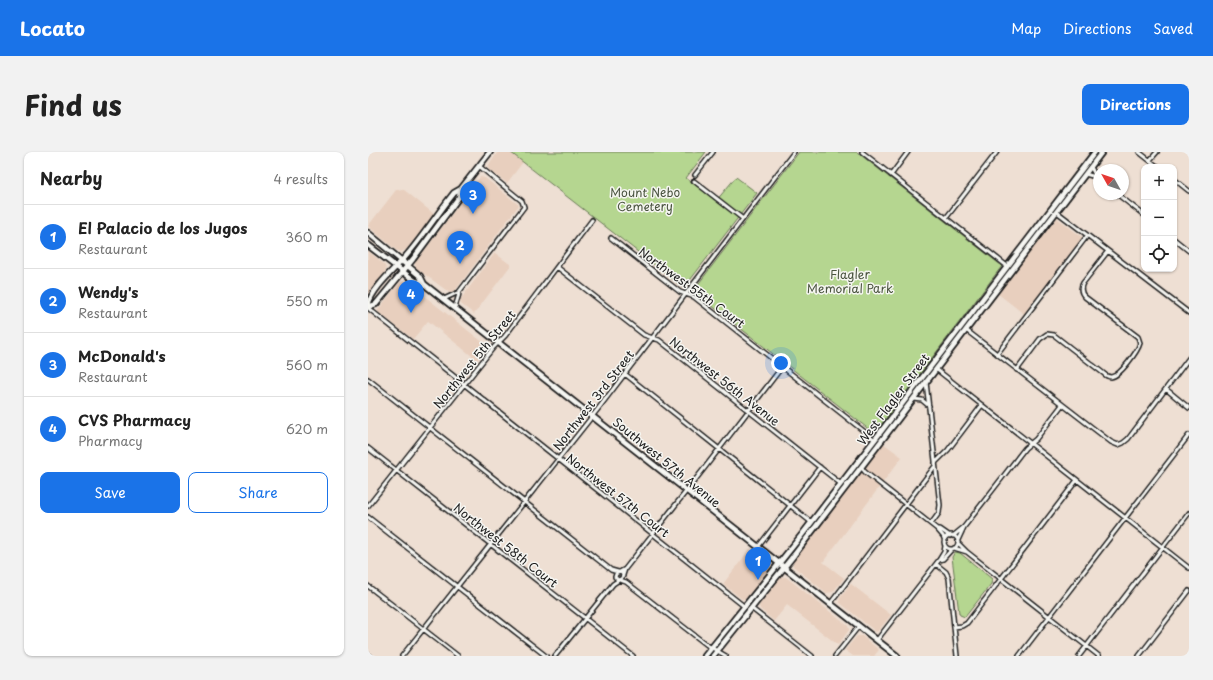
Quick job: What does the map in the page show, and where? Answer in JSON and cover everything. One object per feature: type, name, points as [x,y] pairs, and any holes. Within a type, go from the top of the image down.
[{"type":"main road","points":[[368,307],[370,298],[410,251],[454,193],[461,189],[490,152]]},
{"type":"main road","name":"West Flagler Street","points":[[705,656],[841,484],[1095,152]]},
{"type":"main road","name":"West Flagler Street","points":[[713,656],[914,399],[1102,152]]},
{"type":"main road","points":[[368,307],[376,304],[407,266],[459,197],[461,189]]},
{"type":"main road","points":[[1057,212],[1058,204],[1062,195]]},
{"type":"main road","points":[[368,233],[420,276],[424,284]]},
{"type":"main road","points":[[368,245],[416,281],[424,284]]},
{"type":"main road","points":[[1012,270],[1014,258]]},
{"type":"main road","points":[[1004,281],[1008,266]]},
{"type":"main road","name":"Southwest 57th Avenue","points":[[424,284],[897,656]]},
{"type":"main road","points":[[977,307],[981,310]]},
{"type":"main road","points":[[926,382],[927,372]]},
{"type":"main road","points":[[861,467],[862,456]]},
{"type":"main road","points":[[839,496],[841,484]]},
{"type":"street","points":[[695,175],[712,152]]},
{"type":"street","name":"Northwest 3rd Street","points":[[402,656],[593,416],[794,152]]},
{"type":"street","points":[[862,152],[1008,266]]},
{"type":"street","points":[[891,175],[908,152]]},
{"type":"street","points":[[946,218],[997,152]]},
{"type":"street","points":[[1140,152],[1155,164]]},
{"type":"street","points":[[1150,160],[1157,152]]},
{"type":"street","points":[[444,299],[459,292],[523,208],[524,204],[522,201],[479,166]]},
{"type":"street","points":[[1085,174],[1093,176]]},
{"type":"street","points":[[694,181],[743,219]]},
{"type":"street","points":[[1177,181],[1189,191]]},
{"type":"street","points":[[1125,200],[1141,213]]},
{"type":"street","points":[[1057,212],[1189,313]]},
{"type":"street","name":"Northwest 5th Street","points":[[368,506],[493,348],[505,336],[592,220]]},
{"type":"street","points":[[996,354],[1088,236]]},
{"type":"street","name":"Northwest 55th Court","points":[[611,238],[680,292],[694,297],[875,440]]},
{"type":"street","points":[[1177,241],[1189,250]]},
{"type":"street","points":[[1017,370],[1040,339],[1047,334],[1054,335],[1105,375],[1110,377],[1119,373],[1137,350],[1140,345],[1140,341],[1134,334],[1085,297],[1081,290],[1083,283],[1108,251]]},
{"type":"street","name":"Northwest 56th Avenue","points":[[557,267],[644,335],[659,340],[841,484]]},
{"type":"street","points":[[455,308],[459,292]]},
{"type":"street","name":"Northwest 57th Court","points":[[368,307],[464,385],[745,607]]},
{"type":"street","points":[[966,330],[1062,405],[1113,443],[1118,445],[1128,439],[1189,358]]},
{"type":"street","points":[[932,365],[1030,444],[1189,568]]},
{"type":"street","points":[[555,656],[613,584],[622,579],[625,569],[720,449],[782,367]]},
{"type":"street","points":[[625,374],[811,522]]},
{"type":"street","points":[[368,379],[611,570],[615,577],[626,582],[707,645],[726,656]]},
{"type":"street","points":[[926,382],[940,508],[939,513],[931,524]]},
{"type":"street","points":[[1166,389],[1189,408]]},
{"type":"street","points":[[914,399],[922,400],[929,406]]},
{"type":"street","points":[[830,604],[982,405]]},
{"type":"street","points":[[939,560],[943,559],[957,546],[964,527],[1062,405]]},
{"type":"street","points":[[1019,656],[1189,434]]},
{"type":"street","name":"Northwest 58th Court","points":[[368,448],[633,656]]},
{"type":"street","points":[[758,547],[820,467]]},
{"type":"street","points":[[861,467],[865,472],[937,529],[945,541],[944,551],[939,560],[877,640]]},
{"type":"street","points":[[954,627],[961,627],[966,624],[1077,480]]},
{"type":"street","points":[[1078,656],[1189,513]]},
{"type":"street","points":[[368,517],[546,656]]},
{"type":"street","points":[[945,541],[947,537],[964,527]]},
{"type":"street","points":[[937,529],[940,529],[955,537],[967,552],[1099,656]]},
{"type":"street","points":[[945,546],[949,549],[967,552]]},
{"type":"street","points":[[936,564],[948,575],[957,656]]},
{"type":"street","points":[[613,584],[615,577],[619,572],[625,569]]},
{"type":"street","points":[[611,570],[619,572],[623,575],[626,582]]},
{"type":"street","points":[[368,586],[458,656]]},
{"type":"street","points":[[1139,656],[1189,591]]},
{"type":"street","points":[[751,608],[812,656]]},
{"type":"street","points":[[835,656],[859,626]]},
{"type":"shaded area","points":[[498,152],[510,152],[523,162],[507,183],[489,170],[488,167]]},
{"type":"shaded area","points":[[480,177],[485,178],[519,205],[454,292],[450,293],[416,268],[415,263]]},
{"type":"shaded area","points":[[403,189],[434,214],[407,249],[401,252],[396,250],[368,226],[396,190]]},
{"type":"shaded area","points":[[1057,218],[1083,238],[1024,314],[997,293]]},
{"type":"shaded area","points":[[368,251],[384,264],[386,269],[384,275],[368,295]]},
{"type":"shaded area","points":[[495,253],[511,265],[474,314],[461,304],[460,300]]},
{"type":"shaded area","points":[[402,281],[408,283],[485,344],[486,349],[477,360],[428,321],[413,339],[378,312],[378,310]]},
{"type":"shaded area","points":[[883,443],[902,457],[823,562],[844,578],[833,592],[827,593],[793,566],[793,561]]},
{"type":"shaded area","points":[[750,549],[771,566],[770,570],[748,597],[742,599],[723,584]]},
{"type":"shaded area","points":[[786,577],[848,626],[849,630],[838,645],[787,605],[774,621],[760,609],[760,603],[780,578]]},
{"type":"shaded area","points":[[851,584],[891,615],[878,631],[876,632],[839,602],[840,598]]},
{"type":"shaded area","points":[[857,636],[862,636],[879,650],[874,656],[853,656],[845,650]]},
{"type":"green space","name":"Mount Nebo Cemetery","points":[[510,152],[706,152],[686,178],[716,201],[736,177],[757,193],[684,288]]},
{"type":"green space","name":"Flagler Memorial Park","points":[[799,152],[857,152],[1002,266],[877,430],[871,431],[697,294],[696,287]]},
{"type":"green space","points":[[955,552],[960,553],[992,579],[991,584],[965,617],[959,613],[952,557]]},
{"type":"place","name":"McDonald's","points":[[473,214]]},
{"type":"place","name":"Wendy's","points":[[460,264]]},
{"type":"place","name":"CVS Pharmacy","points":[[411,313]]},
{"type":"place","name":"El Palacio de los Jugos","points":[[758,580]]}]
